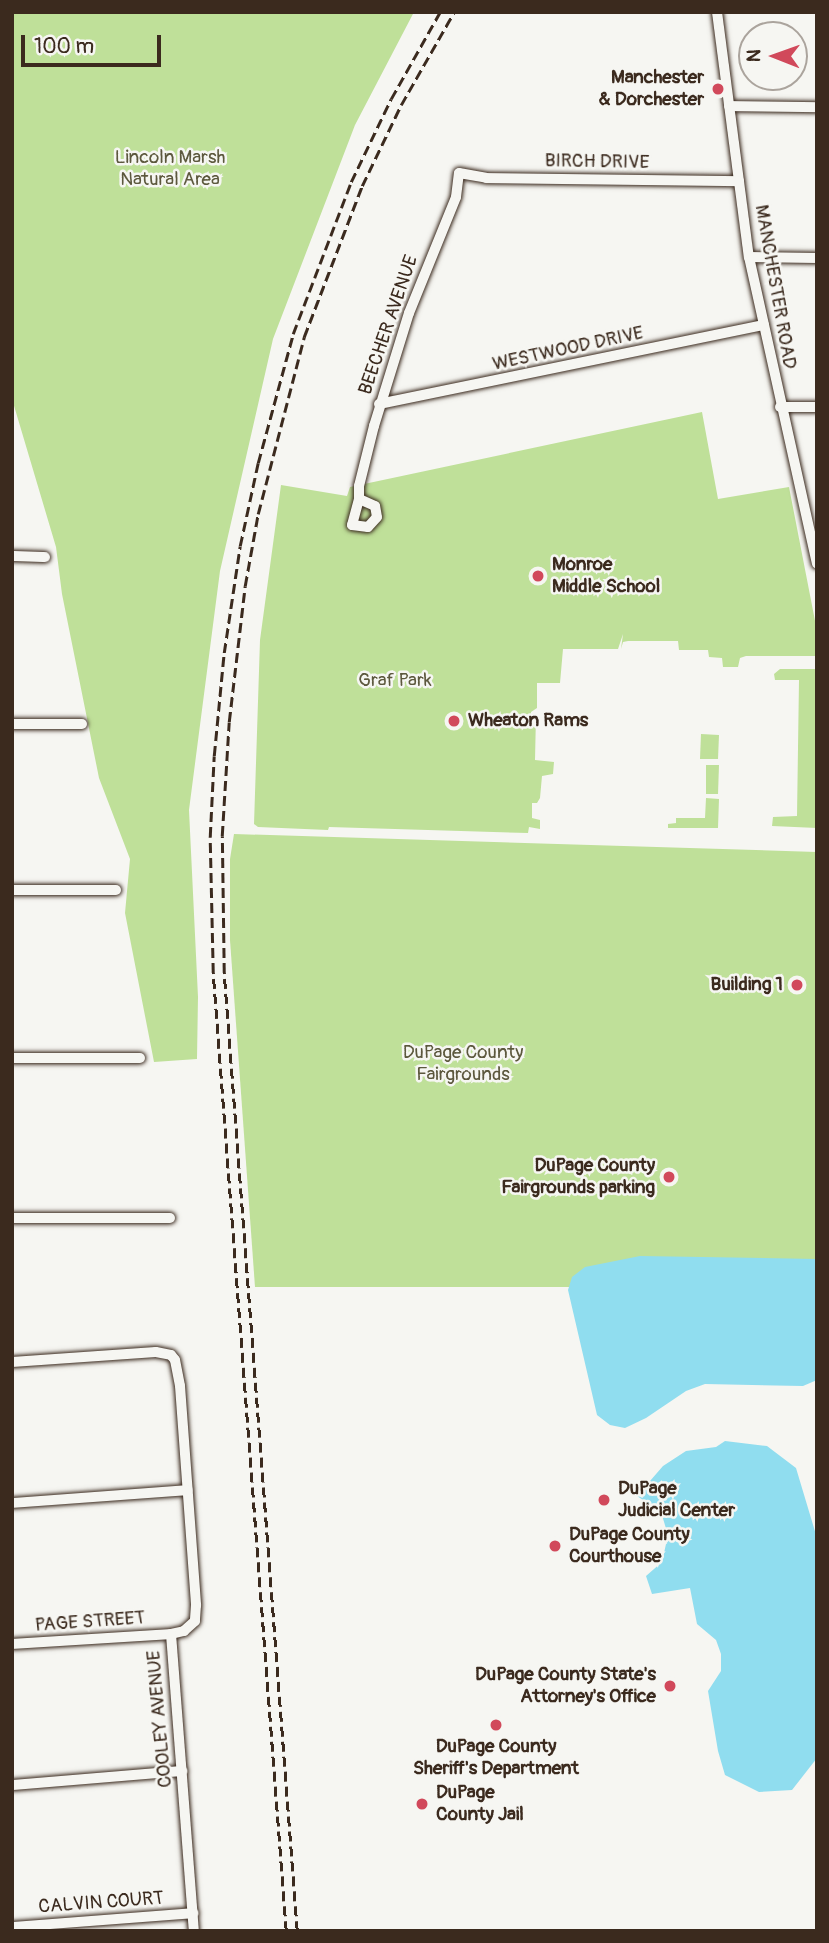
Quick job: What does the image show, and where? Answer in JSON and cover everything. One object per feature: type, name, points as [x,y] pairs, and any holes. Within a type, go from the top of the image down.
[{"type":"street","name":"MANCHESTER ROAD","points":[[717,12],[749,257],[780,407],[814,541],[817,564]]},
{"type":"street","points":[[729,106],[817,107]]},
{"type":"street","name":"BIRCH DRIVE","points":[[458,178],[459,173],[486,178],[739,181]]},
{"type":"street","name":"BEECHER AVENUE","points":[[359,499],[359,486],[379,404],[409,313],[456,197],[458,178]]},
{"type":"street","points":[[749,257],[817,258]]},
{"type":"street","name":"WESTWOOD DRIVE","points":[[379,404],[764,325]]},
{"type":"street","points":[[780,407],[817,407]]},
{"type":"street","points":[[12,556],[45,557]]},
{"type":"street","points":[[12,724],[82,724]]},
{"type":"street","points":[[12,890],[116,890]]},
{"type":"street","points":[[12,1058],[140,1058]]},
{"type":"street","points":[[12,1218],[170,1218]]},
{"type":"street","name":"COOLEY AVENUE","points":[[12,1362],[156,1352],[171,1354],[179,1373],[197,1605],[195,1621],[184,1631],[170,1634],[194,1931]]},
{"type":"street","points":[[12,1503],[188,1490]]},
{"type":"street","name":"PAGE STREET","points":[[12,1644],[170,1634]]},
{"type":"street","points":[[12,1785],[182,1771]]},
{"type":"street","name":"CALVIN COURT","points":[[12,1927],[193,1913]]},
{"type":"green space","name":"Lincoln Marsh Natural Area","points":[[12,12],[414,12],[355,125],[273,339],[220,571],[189,810],[198,997],[197,1059],[154,1062],[125,913],[130,859],[99,778],[62,594],[56,547],[12,399]]},
{"type":"green space","name":"Graf Park","points":[[702,412],[718,499],[789,487],[817,631],[817,656],[746,656],[740,658],[738,667],[723,667],[722,658],[709,657],[708,650],[679,650],[678,641],[628,641],[623,642],[621,649],[623,634],[618,649],[563,649],[560,683],[537,683],[537,708],[531,712],[531,715],[536,715],[535,760],[554,762],[553,774],[542,776],[540,798],[537,803],[532,803],[532,818],[540,820],[540,829],[529,827],[528,833],[329,827],[328,830],[258,827],[254,824],[260,640],[281,485],[347,496],[350,487]]},
{"type":"green space","points":[[780,669],[817,669],[817,828],[772,826],[773,817],[797,816],[799,680],[775,680],[774,674]]},
{"type":"green space","points":[[701,734],[719,735],[718,759],[700,759]]},
{"type":"green space","points":[[706,765],[719,765],[718,794],[706,794]]},
{"type":"green space","points":[[706,798],[719,799],[718,828],[668,828],[668,824],[676,823],[676,818],[705,818]]},
{"type":"green space","name":"DuPage County Fairgrounds","points":[[234,834],[817,852],[817,1277],[581,1287],[255,1287],[230,940],[230,859]]},
{"type":"water","points":[[640,1256],[817,1259],[817,1380],[803,1386],[705,1384],[686,1391],[646,1418],[625,1428],[610,1425],[597,1415],[568,1290],[572,1277],[585,1267]]},
{"type":"water","points":[[725,1441],[767,1446],[796,1468],[817,1538],[817,1758],[792,1790],[759,1792],[725,1775],[718,1751],[708,1691],[721,1671],[721,1654],[716,1640],[697,1624],[690,1588],[652,1594],[646,1576],[662,1562],[668,1535],[661,1512],[637,1496],[663,1466],[686,1451],[716,1447]]},
{"type":"railway","points":[[286,1931],[213,973],[210,837],[214,756],[224,653],[240,546],[258,463],[293,334],[351,182],[391,99],[440,12]]},
{"type":"railway","points":[[297,1931],[224,973],[222,836],[229,722],[245,586],[258,514],[304,337],[362,186],[401,105],[454,12]]},
{"type":"place","name":"Manchester & Dorchester","points":[[718,89]]},
{"type":"place","name":"Monroe Middle School","points":[[538,576]]},
{"type":"place","name":"Wheaton Rams","points":[[454,721]]},
{"type":"place","name":"Building 1","points":[[797,985]]},
{"type":"place","name":"DuPage County Fairgrounds parking","points":[[669,1177]]},
{"type":"place","name":"DuPage Judicial Center","points":[[604,1500]]},
{"type":"place","name":"DuPage County Courthouse","points":[[555,1546]]},
{"type":"place","name":"DuPage County State's Attorney's Office","points":[[670,1686]]},
{"type":"place","name":"DuPage County Sheriff's Department","points":[[496,1725]]},
{"type":"place","name":"DuPage County Jail","points":[[422,1804]]}]
